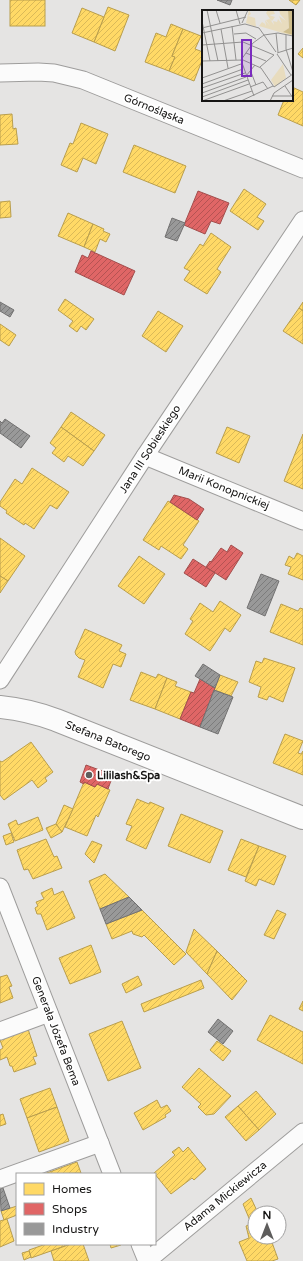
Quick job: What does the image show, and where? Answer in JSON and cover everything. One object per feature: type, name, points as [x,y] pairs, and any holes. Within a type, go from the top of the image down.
[{"type":"street","name":"Górnośląska","points":[[0,73],[54,73],[83,80],[303,169]]},
{"type":"street","name":"Jana III Sobieskiego","points":[[0,680],[146,456],[303,220]]},
{"type":"street","name":"Marii Konopnickiej","points":[[146,456],[303,521]]},
{"type":"street","name":"Stefana Batorego","points":[[0,707],[22,709],[43,715],[303,818]]},
{"type":"street","name":"Generała Józefa Bema","points":[[0,888],[112,1173]]},
{"type":"street","points":[[0,1031],[49,1013]]},
{"type":"street","name":"Adama Mickiewicza","points":[[147,1261],[303,1132]]},
{"type":"street","points":[[17,1173],[100,1143]]},
{"type":"street","points":[[0,1179],[16,1173]]},
{"type":"street","points":[[140,1245],[147,1261]]},
{"type":"building: Homes","points":[[10,0],[45,0],[45,26],[10,26]]},
{"type":"building: Homes","points":[[289,0],[300,0],[296,5]]},
{"type":"building: Homes","points":[[108,7],[129,15],[115,51],[94,42]]},
{"type":"building: Homes","points":[[82,8],[104,17],[94,42],[72,33]]},
{"type":"building: Homes","points":[[171,24],[183,29],[172,56],[175,57],[169,71],[145,62],[156,33],[166,37]]},
{"type":"building: Homes","points":[[183,29],[201,36],[195,49],[202,52],[202,61],[194,81],[169,71],[175,57],[172,56]]},
{"type":"building: Homes","points":[[303,48],[303,58],[298,54]]},
{"type":"building: Homes","points":[[293,87],[303,92],[303,126],[278,115],[284,101],[293,101]]},
{"type":"building: Homes","points":[[12,114],[13,129],[16,128],[18,144],[0,145],[0,115]]},
{"type":"building: Homes","points":[[81,123],[108,134],[96,164],[83,158],[77,172],[61,165],[70,143],[73,144]]},
{"type":"building: Homes","points":[[134,145],[186,166],[175,193],[123,172]]},
{"type":"building: Homes","points":[[244,189],[266,204],[257,217],[264,221],[258,230],[230,211]]},
{"type":"building: Homes","points":[[10,201],[11,217],[0,218],[0,202]]},
{"type":"building: Homes","points":[[68,213],[93,224],[84,247],[58,236]]},
{"type":"building: Homes","points":[[93,224],[104,229],[103,231],[110,234],[106,242],[100,239],[95,252],[84,247]]},
{"type":"building: Homes","points":[[211,233],[231,247],[217,269],[221,272],[207,294],[184,280],[190,271],[184,268],[200,244],[203,246]]},
{"type":"building: Homes","points":[[65,299],[94,319],[86,330],[81,326],[77,332],[69,326],[73,321],[58,310]]},
{"type":"building: Homes","points":[[303,302],[303,311],[299,308]]},
{"type":"building: Homes","points":[[299,308],[303,311],[303,344],[283,331]]},
{"type":"building: Homes","points":[[158,311],[183,326],[166,352],[142,336]]},
{"type":"building: Homes","points":[[0,324],[16,335],[9,346],[0,340]]},
{"type":"building: Homes","points":[[71,412],[105,435],[94,451],[61,427]]},
{"type":"building: Homes","points":[[61,427],[94,451],[83,466],[68,456],[64,462],[52,453],[56,448],[50,443]]},
{"type":"building: Homes","points":[[227,427],[250,436],[239,463],[216,453]]},
{"type":"building: Homes","points":[[303,434],[303,489],[284,481]]},
{"type":"building: Homes","points":[[32,468],[69,492],[57,509],[50,505],[34,529],[25,523],[24,525],[6,513],[7,511],[0,506],[0,502],[15,479],[22,484]]},
{"type":"building: Homes","points":[[168,501],[199,521],[183,545],[188,549],[181,559],[161,546],[159,550],[143,540]]},
{"type":"building: Homes","points":[[0,538],[25,556],[8,581],[0,576]]},
{"type":"building: Homes","points":[[297,553],[303,556],[303,580],[288,574],[291,567],[285,565],[289,556],[294,559]]},
{"type":"building: Homes","points":[[139,556],[165,574],[144,604],[118,586]]},
{"type":"building: Homes","points":[[0,576],[8,581],[0,593]]},
{"type":"building: Homes","points":[[220,601],[241,615],[230,632],[225,628],[210,651],[185,634],[193,621],[190,619],[200,603],[213,612]]},
{"type":"building: Homes","points":[[281,604],[298,611],[300,608],[303,609],[303,645],[270,632]]},
{"type":"building: Homes","points":[[85,629],[122,645],[119,651],[126,654],[121,667],[113,664],[103,688],[78,677],[85,660],[79,658],[75,652]]},
{"type":"building: Homes","points":[[264,658],[295,668],[283,702],[269,696],[267,700],[258,697],[261,687],[249,682],[256,661],[262,663]]},
{"type":"building: Homes","points":[[141,672],[156,678],[158,674],[167,678],[155,709],[130,700]]},
{"type":"building: Homes","points":[[220,675],[238,682],[231,696],[214,690]]},
{"type":"building: Homes","points":[[167,678],[177,682],[175,686],[191,692],[180,719],[155,709]]},
{"type":"building: Homes","points":[[285,734],[303,741],[298,753],[301,754],[303,751],[303,775],[273,763]]},
{"type":"building: Homes","points":[[31,742],[53,772],[45,778],[47,781],[38,788],[32,780],[4,800],[0,795],[0,761],[2,762]]},
{"type":"building: Homes","points":[[84,782],[95,787],[97,784],[110,790],[98,817],[96,815],[87,836],[65,827]]},
{"type":"building: Homes","points":[[137,799],[149,804],[150,802],[164,808],[146,849],[126,840],[132,826],[126,824]]},
{"type":"building: Homes","points":[[64,805],[73,809],[62,832],[56,824]]},
{"type":"building: Homes","points":[[181,814],[223,831],[210,863],[168,846]]},
{"type":"building: Homes","points":[[38,817],[43,830],[15,841],[8,824],[16,820],[18,825]]},
{"type":"building: Homes","points":[[56,824],[62,832],[51,838],[46,828]]},
{"type":"building: Homes","points":[[11,833],[14,842],[6,845],[3,836]]},
{"type":"building: Homes","points":[[46,839],[54,857],[57,856],[62,868],[33,879],[28,869],[24,870],[17,850]]},
{"type":"building: Homes","points":[[241,839],[259,846],[246,877],[228,870]]},
{"type":"building: Homes","points":[[92,841],[102,845],[94,863],[85,854]]},
{"type":"building: Homes","points":[[259,846],[286,856],[274,885],[259,879],[256,886],[245,881]]},
{"type":"building: Homes","points":[[105,874],[129,897],[100,909],[89,881]]},
{"type":"building: Homes","points":[[52,888],[54,895],[63,891],[75,918],[47,930],[41,914],[37,914],[35,908],[38,906],[36,902],[44,899],[41,893]]},
{"type":"building: Homes","points":[[142,910],[186,954],[174,965],[144,935],[142,937],[133,934],[132,931],[112,939],[106,924]]},
{"type":"building: Homes","points":[[277,910],[286,914],[274,939],[264,935]]},
{"type":"building: Homes","points":[[194,929],[217,951],[207,974],[186,952]]},
{"type":"building: Homes","points":[[91,945],[101,972],[70,984],[59,958]]},
{"type":"building: Homes","points":[[217,951],[247,981],[232,1000],[207,974]]},
{"type":"building: Homes","points":[[7,975],[12,986],[9,987],[13,998],[0,1003],[0,977]]},
{"type":"building: Homes","points":[[138,976],[142,985],[126,993],[122,984]]},
{"type":"building: Homes","points":[[201,980],[204,988],[144,1012],[141,1004]]},
{"type":"building: Homes","points":[[303,1001],[303,1011],[299,1009]]},
{"type":"building: Homes","points":[[270,1015],[303,1032],[303,1064],[257,1040]]},
{"type":"building: Homes","points":[[122,1021],[141,1068],[108,1081],[89,1034]]},
{"type":"building: Homes","points":[[28,1029],[37,1056],[33,1057],[36,1064],[14,1072],[7,1057],[0,1060],[0,1050],[3,1048],[0,1040]]},
{"type":"building: Homes","points":[[217,1041],[231,1051],[223,1061],[210,1050]]},
{"type":"building: Homes","points":[[199,1068],[231,1096],[214,1114],[206,1115],[198,1107],[201,1104],[182,1087]]},
{"type":"building: Homes","points":[[50,1088],[57,1107],[27,1118],[20,1099]]},
{"type":"building: Homes","points":[[256,1091],[276,1114],[259,1130],[238,1106]]},
{"type":"building: Homes","points":[[157,1100],[161,1108],[167,1105],[171,1111],[165,1115],[166,1117],[143,1130],[134,1113]]},
{"type":"building: Homes","points":[[238,1106],[259,1130],[246,1141],[225,1117]]},
{"type":"building: Homes","points":[[57,1107],[69,1141],[39,1152],[27,1118]]},
{"type":"building: Homes","points":[[3,1114],[6,1124],[0,1126],[0,1115]]},
{"type":"building: Homes","points":[[179,1147],[183,1152],[188,1147],[206,1169],[194,1180],[192,1178],[171,1194],[156,1175],[156,1173],[154,1173],[175,1155],[172,1152]]},
{"type":"building: Homes","points":[[77,1162],[81,1173],[47,1173]]},
{"type":"building: Homes","points":[[251,1198],[254,1205],[247,1205],[247,1213],[243,1204]]},
{"type":"building: Homes","points":[[16,1206],[16,1215],[4,1220],[1,1211]]},
{"type":"building: Homes","points":[[7,1219],[14,1241],[0,1247],[0,1221]]},
{"type":"building: Homes","points":[[247,1239],[247,1245],[273,1245],[278,1259],[272,1261],[247,1261],[239,1242]]},
{"type":"building: Homes","points":[[43,1245],[65,1245],[31,1258],[29,1250]]},
{"type":"building: Homes","points":[[68,1245],[83,1245],[89,1261],[54,1261],[51,1251]]},
{"type":"building: Homes","points":[[110,1245],[121,1245],[111,1248]]},
{"type":"building: Homes","points":[[29,1251],[31,1257],[24,1260],[22,1253]]},
{"type":"building: Shops","points":[[198,191],[229,203],[220,224],[211,221],[205,234],[184,225]]},
{"type":"building: Shops","points":[[91,251],[135,271],[124,295],[75,272],[82,255],[88,258]]},
{"type":"building: Shops","points":[[174,495],[189,499],[204,509],[197,520],[170,502]]},
{"type":"building: Shops","points":[[231,545],[243,553],[226,580],[206,567],[221,548],[227,552]]},
{"type":"building: Shops","points":[[193,559],[215,573],[206,587],[184,573]]},
{"type":"building: Shops","points":[[200,679],[215,688],[200,727],[180,719],[191,692],[194,693]]},
{"type":"building: Shops","points":[[86,765],[113,775],[108,789],[97,784],[95,787],[84,782],[84,784],[80,782]]},
{"type":"building: Industry","points":[[217,0],[232,0],[230,5]]},
{"type":"building: Industry","points":[[172,218],[185,223],[177,241],[165,237]]},
{"type":"building: Industry","points":[[0,302],[14,310],[10,317],[0,311]]},
{"type":"building: Industry","points":[[5,419],[30,436],[21,448],[0,433],[0,421],[2,423]]},
{"type":"building: Industry","points":[[261,574],[279,581],[265,616],[247,608]]},
{"type":"building: Industry","points":[[203,664],[220,675],[215,688],[195,676]]},
{"type":"building: Industry","points":[[214,690],[233,697],[218,734],[200,727]]},
{"type":"building: Industry","points":[[129,897],[142,910],[106,924],[100,909]]},
{"type":"building: Industry","points":[[218,1019],[233,1031],[223,1044],[208,1032]]},
{"type":"building: Industry","points":[[3,1188],[10,1208],[1,1211],[0,1189]]},
{"type":"place","name":"Lililash&Spa","points":[[89,775]]}]
